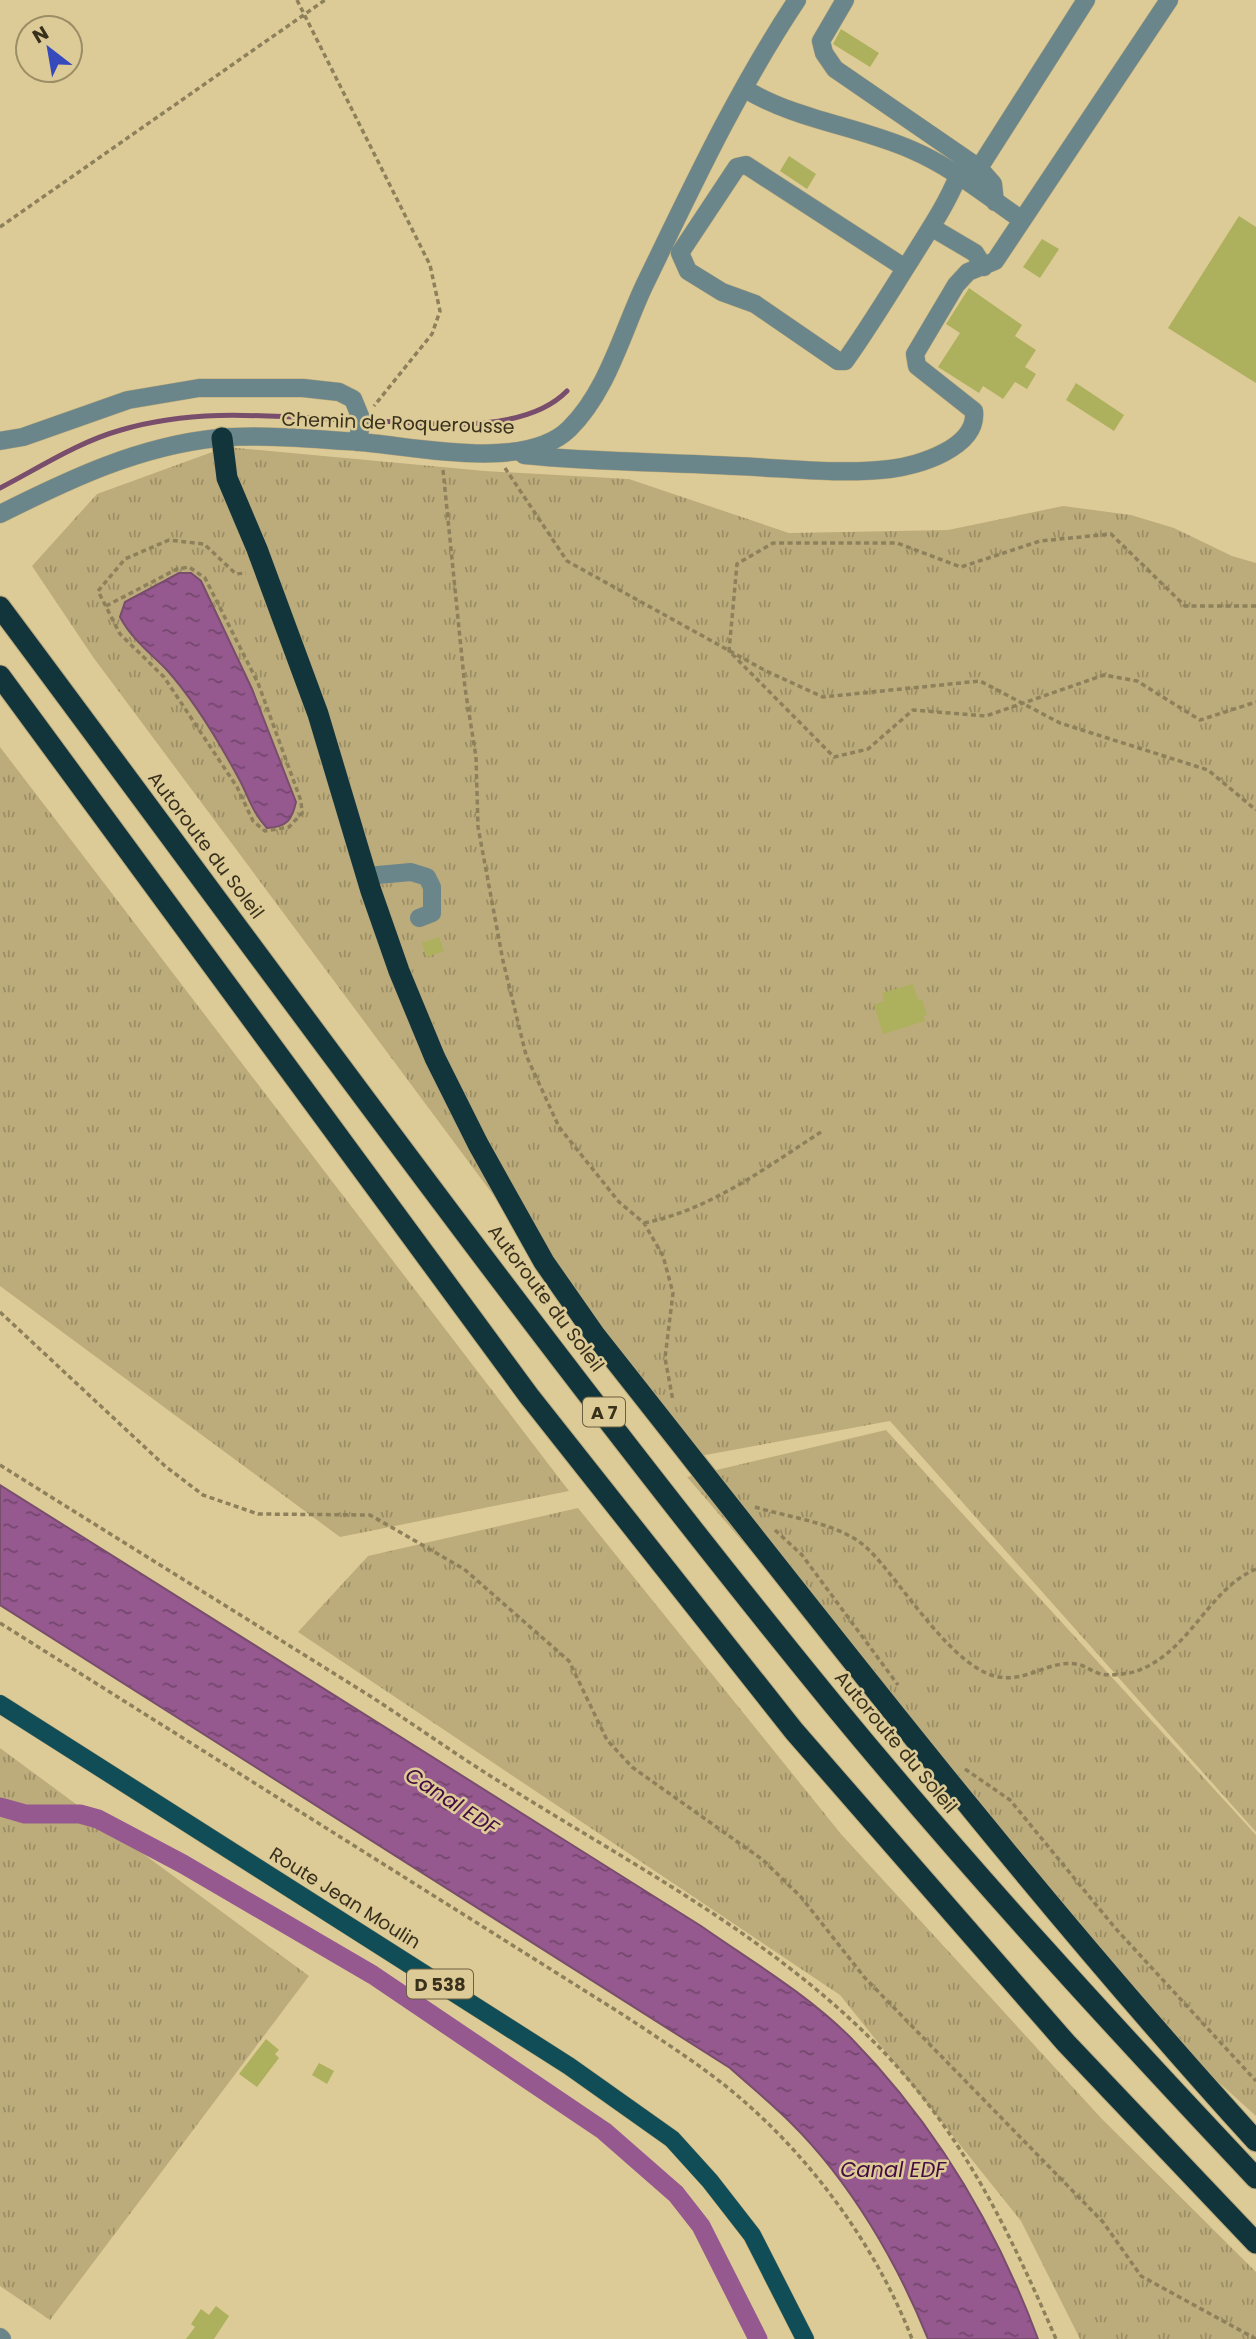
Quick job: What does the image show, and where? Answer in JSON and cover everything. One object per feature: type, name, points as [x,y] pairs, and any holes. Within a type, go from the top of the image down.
[{"type":"highway","points":[[222,438],[227,478],[265,570],[318,713],[399,971],[435,1058],[478,1144],[544,1262],[594,1335],[975,1818],[1081,1945],[1256,2141]]},
{"type":"highway","name":"Autoroute du Soleil","points":[[0,607],[570,1369],[832,1703],[1057,1966],[1256,2178]]},
{"type":"highway","name":"A 7","points":[[0,676],[528,1396],[794,1731],[1066,2043],[1256,2243]]},
{"type":"main road","name":"Route Jean Moulin","points":[[0,1704],[569,2066],[672,2139],[710,2181],[752,2235],[805,2339]]},
{"type":"street","name":"Chemin de Roquerousse","points":[[0,514],[72,477],[126,457],[222,438],[358,442],[506,453],[550,442],[568,430],[604,376],[690,191],[797,0]]},
{"type":"street","points":[[845,0],[821,41],[824,53],[835,69],[979,167],[993,184],[995,202]]},
{"type":"street","points":[[979,167],[984,155],[1086,0]]},
{"type":"street","points":[[506,453],[837,471],[890,469],[929,460],[959,443],[975,416],[974,411],[916,366],[915,354],[956,285],[968,272],[995,261],[1169,0]]},
{"type":"street","points":[[745,89],[768,103],[912,149],[958,176],[1021,220]]},
{"type":"street","points":[[905,268],[746,165],[737,167],[680,253],[688,271],[722,292],[755,304],[838,360],[845,361],[858,342],[905,268],[931,227],[958,176]]},
{"type":"street","points":[[931,227],[975,253],[984,267]]},
{"type":"street","points":[[0,441],[23,437],[128,400],[199,388],[303,388],[339,393],[353,399],[362,421],[358,442]]},
{"type":"street","points":[[367,876],[411,872],[427,877],[432,887],[432,914],[419,918]]},
{"type":"path","points":[[297,0],[430,265],[440,311],[432,334],[362,421]]},
{"type":"path","points":[[0,227],[325,0]]},
{"type":"path","points":[[441,450],[465,688],[476,757],[478,827],[503,961],[526,1055],[559,1127],[619,1202],[644,1223],[663,1256],[673,1293],[665,1358],[674,1403]]},
{"type":"path","points":[[506,453],[504,467],[567,561],[729,651],[822,698],[980,681],[1060,723],[1208,770],[1256,810]]},
{"type":"path","points":[[1256,606],[1185,606],[1111,534],[1040,541],[961,567],[897,543],[773,543],[737,564],[729,651],[834,757],[868,749],[913,710],[986,716],[1104,675],[1137,681],[1200,720],[1256,702]]},
{"type":"path","points":[[106,606],[177,569],[189,567],[205,578],[258,683],[301,801],[302,813],[289,827],[265,831],[253,821],[237,787],[196,722],[164,677],[120,634],[98,591],[125,559],[169,540],[204,544],[236,573],[265,570]]},
{"type":"path","points":[[644,1223],[676,1217],[715,1198],[821,1132]]},
{"type":"path","points":[[0,1312],[165,1466],[203,1495],[258,1514],[305,1517],[370,1515],[464,1569],[569,1661],[607,1740],[632,1767],[763,1860],[801,1897],[866,1978],[1103,2222],[1141,2276],[1256,2339]]},
{"type":"path","points":[[0,1465],[374,1699],[536,1805],[591,1835],[801,1975],[844,2012],[933,2109],[991,2198],[1056,2339]]},
{"type":"path","points":[[758,1513],[749,1505],[839,1531],[867,1548],[962,1659],[997,1677],[1019,1678],[1055,1664],[1078,1664],[1100,1674],[1135,1672],[1169,1656],[1232,1584],[1256,1569]]},
{"type":"path","points":[[766,1522],[802,1555],[903,1691]]},
{"type":"path","points":[[0,1623],[695,2062],[738,2096],[797,2154],[839,2207],[892,2295],[912,2339]]},
{"type":"path","points":[[960,1766],[1010,1800],[1116,1929],[1256,2081]]},
{"type":"green space","points":[[226,447],[485,471],[629,479],[789,533],[948,530],[1063,506],[1131,515],[1174,528],[1232,556],[1256,563],[1256,1832],[890,1421],[689,1458],[93,657],[32,566],[97,494]]},
{"type":"green space","points":[[0,747],[569,1491],[340,1537],[0,1286]]},
{"type":"green space","points":[[886,1430],[1256,1835],[1256,2116],[1173,2041],[687,1477]]},
{"type":"green space","points":[[578,1508],[841,1834],[1101,2118],[1256,2272],[1256,2339],[1080,2339],[1021,2221],[840,1995],[298,1632],[368,1556]]},
{"type":"green space","points":[[0,1748],[309,1976],[50,2320],[0,2286]]},
{"type":"water","points":[[179,573],[191,573],[201,581],[252,689],[296,802],[293,814],[284,824],[267,828],[262,822],[196,707],[166,669],[124,625],[120,617],[125,602]]},
{"type":"water","name":"Canal EDF","points":[[0,1485],[701,1926],[816,2007],[851,2038],[881,2071],[936,2141],[983,2217],[1003,2256],[1038,2339],[928,2339],[887,2252],[852,2196],[812,2145],[730,2068],[0,1605]]},
{"type":"building","points":[[841,29],[879,53],[870,67],[833,44]]},
{"type":"building","points":[[789,156],[816,174],[807,189],[780,171]]},
{"type":"building","points":[[1239,216],[1256,227],[1256,383],[1168,328]]},
{"type":"building","points":[[1042,239],[1059,249],[1040,278],[1023,267]]},
{"type":"building","points":[[969,288],[1022,325],[1015,336],[1036,350],[1025,367],[1036,374],[1027,389],[1015,382],[1003,399],[983,386],[979,393],[938,367],[960,333],[946,324]]},
{"type":"building","points":[[1076,383],[1124,415],[1114,431],[1066,400]]},
{"type":"building","points":[[439,937],[444,951],[427,957],[422,943]]},
{"type":"building","points":[[913,984],[918,1000],[922,999],[927,1015],[923,1016],[925,1021],[883,1034],[874,1005],[884,1001],[882,993]]},
{"type":"building","points":[[266,2039],[279,2050],[275,2054],[279,2058],[257,2087],[239,2074]]},
{"type":"building","points":[[319,2063],[334,2071],[327,2084],[312,2075]]},
{"type":"building","points":[[216,2306],[229,2316],[214,2339],[186,2339],[195,2327],[191,2324],[201,2309],[209,2315]]},
{"type":"waterway","points":[[379,421],[452,424],[504,420],[549,405],[567,391]]},
{"type":"waterway","points":[[0,488],[89,441],[149,423],[232,415],[345,420]]},
{"type":"waterway","points":[[0,1807],[25,1814],[80,1814],[98,1819],[183,1864],[373,1975],[604,2131],[676,2194],[701,2226],[758,2339]]}]
